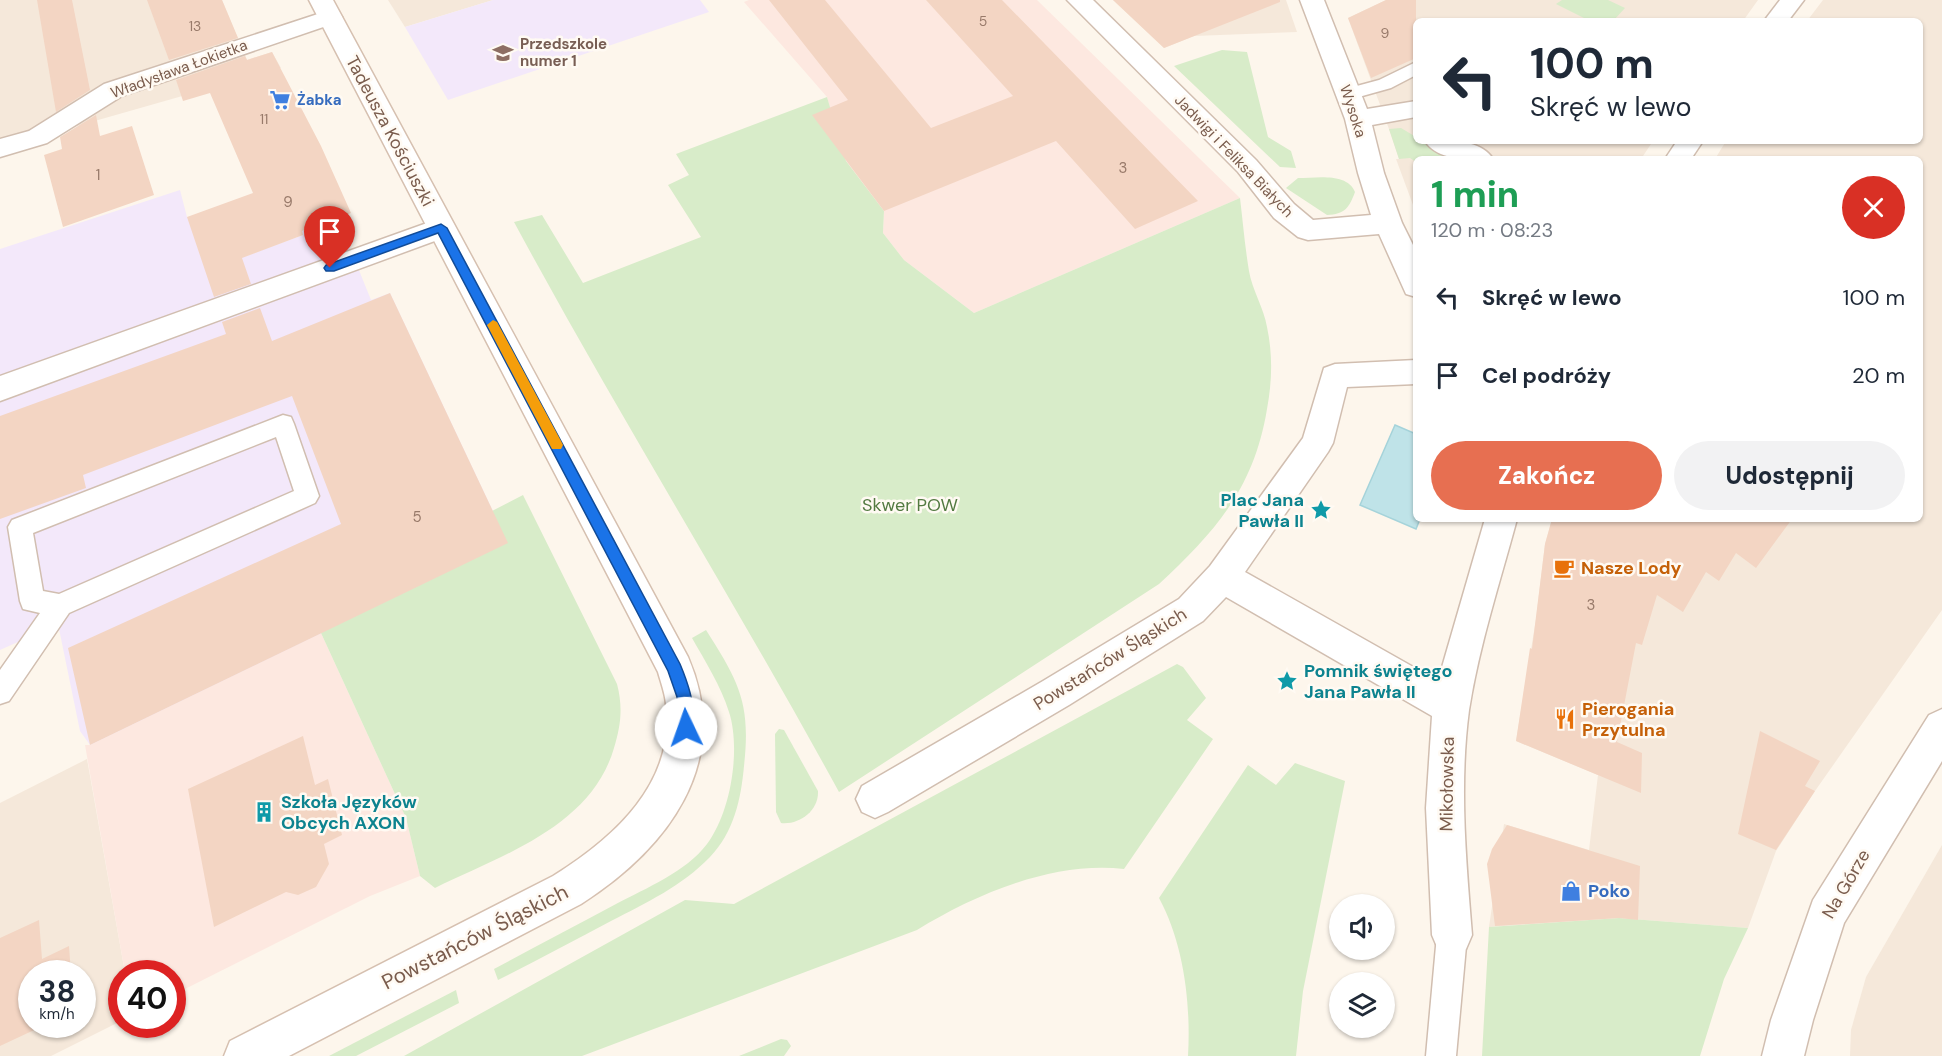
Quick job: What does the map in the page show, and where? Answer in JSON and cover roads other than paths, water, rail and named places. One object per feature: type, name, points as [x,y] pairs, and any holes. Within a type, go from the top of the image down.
[{"type":"street","name":"Jadwigi i Feliksa Białych","points":[[1079,0],[1237,155],[1284,211],[1308,230],[1388,223]]},
{"type":"street","points":[[1778,18],[1792,0]]},
{"type":"street","name":"Wysoka","points":[[1322,3],[1348,94],[1358,119],[1371,173],[1388,223],[1413,278]]},
{"type":"street","name":"Władysława Łokietka","points":[[0,148],[38,137],[113,90],[326,9]]},
{"type":"street","name":"Tadeusza Kościuszki","points":[[326,9],[675,669],[684,697],[686,713],[683,745],[673,781]]},
{"type":"street","points":[[1358,119],[1411,115]]},
{"type":"street","points":[[1445,144],[1473,156]]},
{"type":"street","points":[[0,389],[441,228]]},
{"type":"street","name":"Powstańców Śląskich","points":[[875,799],[1056,693],[1191,610],[1222,578],[1317,443],[1335,376],[1413,372]]},
{"type":"street","name":"Mikołowska","points":[[1452,935],[1444,806],[1450,707],[1500,522]]},
{"type":"street","points":[[1222,578],[1450,707]]},
{"type":"street","name":"Na Górze","points":[[1783,1056],[1792,1020],[1827,914],[1942,727]]},
{"type":"street","name":"Powstańców Śląskich","points":[[245,1056],[591,877],[612,862],[642,831],[673,781]]},
{"type":"lane","points":[[1348,94],[1385,84],[1413,70]]},
{"type":"lane","points":[[0,692],[60,605],[308,496],[283,424],[20,527],[32,601],[60,605]]},
{"type":"lane","name":"Mikołowska","points":[[1442,1056],[1452,935]]},
{"type":"water","points":[[1395,425],[1413,433],[1413,522],[1419,522],[1416,529],[1360,505]]},
{"type":"place","name":"Przedszkole numer 1","points":[[503,53]]},
{"type":"place","name":"Żabka","points":[[280,100]]},
{"type":"place","name":"Plac Jana Pawła II","points":[[1321,510]]},
{"type":"place","name":"Nasze Lody","points":[[1564,568]]},
{"type":"place","name":"Pomnik świętego Jana Pawła II","points":[[1287,681]]},
{"type":"place","name":"Pierogania Przytulna","points":[[1565,719]]},
{"type":"place","name":"Szkoła Języków Obcych AXON","points":[[264,812]]},
{"type":"place","name":"Poko","points":[[1571,891]]},
{"type":"park label","name":"Skwer POW","points":[[910,505]]}]
